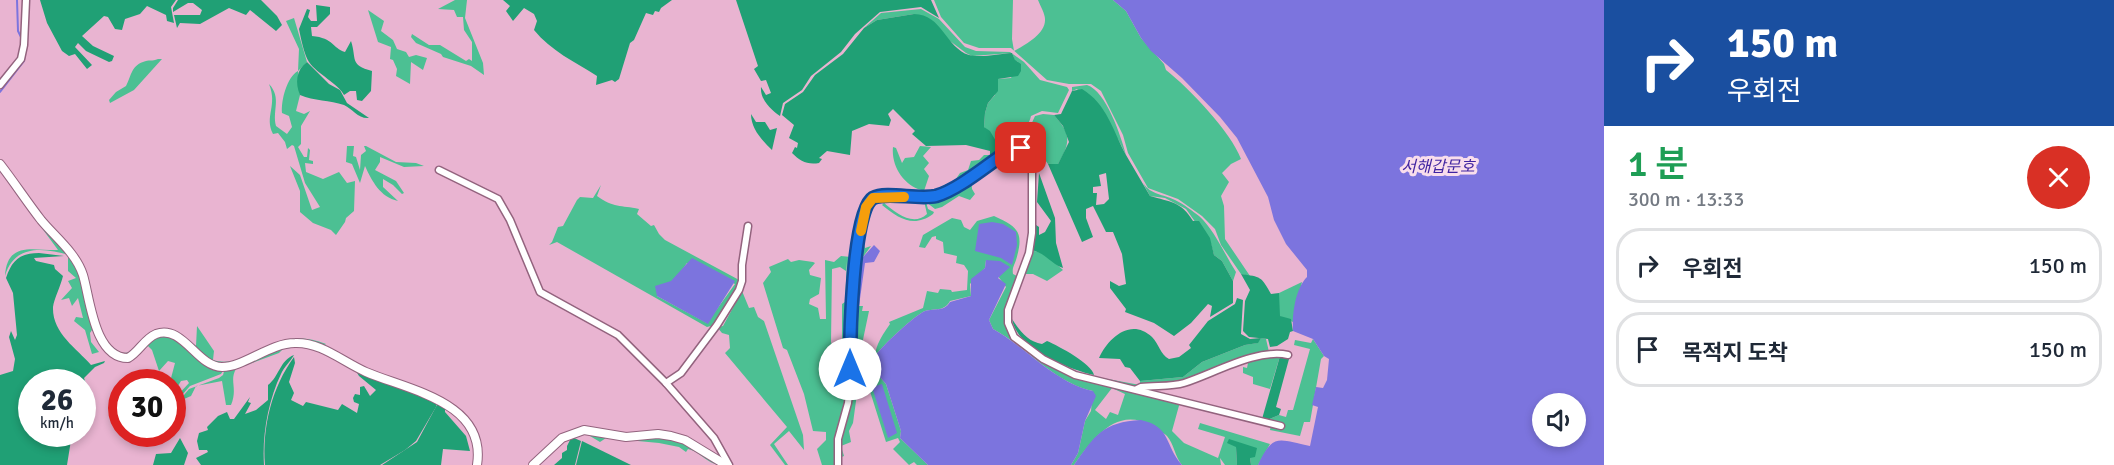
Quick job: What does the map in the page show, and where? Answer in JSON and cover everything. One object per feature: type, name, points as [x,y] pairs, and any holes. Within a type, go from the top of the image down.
[{"type":"street","points":[[0,85],[21,59],[24,45],[26,0]]},
{"type":"street","points":[[838,465],[838,440],[848,403],[850,383],[851,297],[866,207],[873,198],[882,196],[923,198],[938,195],[952,189],[1010,150],[1021,148],[1029,154],[1033,177],[1032,233],[1029,253],[1008,310],[1010,331],[1030,350],[1057,368],[1083,377],[1281,426]]},
{"type":"street","points":[[0,164],[40,218],[75,259],[83,277],[89,310],[107,347],[117,355],[128,358],[149,339],[162,333],[176,336],[209,363],[219,367],[233,364],[283,344],[297,342],[311,345],[367,372],[444,402],[474,435],[478,448],[477,465]]},
{"type":"street","points":[[438,170],[498,199],[510,220],[540,292],[618,335],[666,383],[714,438],[728,465]]},
{"type":"street","points":[[666,383],[681,374],[739,290],[748,226]]},
{"type":"street","points":[[1137,389],[1185,383],[1215,369],[1270,353],[1288,355]]},
{"type":"street","points":[[533,465],[562,438],[585,430],[626,437],[658,434],[671,436],[685,440],[728,465]]},
{"type":"green space","points":[[40,0],[176,0],[171,7],[174,23],[167,21],[166,15],[147,6],[140,14],[125,19],[122,30],[115,29],[108,17],[104,16],[82,36],[93,46],[114,56],[109,62],[86,51],[78,43],[75,47],[92,65],[87,69],[75,54],[69,56],[62,51],[47,23]]},
{"type":"green space","points":[[178,0],[261,0],[277,16],[282,25],[276,31],[250,10],[246,15],[229,8],[200,24],[180,23],[177,28],[174,15],[200,15],[202,10],[193,3],[188,3],[173,12]]},
{"type":"green space","points":[[455,0],[467,0],[465,18],[483,63],[484,75],[471,66],[443,57],[416,43],[411,37],[412,34],[429,45],[440,45],[466,61],[469,59],[472,61],[472,42],[464,30],[463,17],[457,17],[454,10],[438,9]]},
{"type":"green space","points":[[503,0],[672,0],[659,12],[655,11],[653,15],[646,13],[634,40],[630,43],[619,79],[615,82],[612,80],[596,85],[597,76],[556,50],[534,30],[537,21],[534,14],[524,8],[513,21],[506,11],[510,6]]},
{"type":"green space","points":[[736,0],[931,0],[939,18],[921,7],[880,12],[855,34],[841,52],[811,76],[802,90],[783,103],[780,116],[769,107],[762,96],[761,87],[766,95],[771,93],[766,80],[761,81],[754,69],[758,66]]},
{"type":"green space","points":[[934,0],[1013,0],[1014,51],[1011,48],[979,48],[964,43],[941,17]]},
{"type":"green space","points":[[1038,0],[1113,0],[1126,11],[1141,38],[1164,64],[1166,70],[1197,99],[1236,148],[1241,159],[1231,164],[1222,173],[1229,182],[1221,196],[1224,206],[1225,239],[1250,276],[1241,274],[1221,245],[1215,229],[1202,216],[1178,199],[1148,188],[1128,153],[1123,135],[1101,91],[1091,84],[1069,84],[1047,80],[1014,51],[1024,46],[1042,29],[1045,17]]},
{"type":"green space","points":[[316,5],[330,7],[330,14],[317,27],[311,27],[312,36],[325,39],[345,52],[351,41],[357,64],[372,71],[371,91],[362,101],[357,100],[356,91],[350,91],[344,95],[307,59],[299,29],[307,9],[310,10],[308,17],[311,21],[317,21]]},
{"type":"green space","points":[[921,9],[939,19],[965,47],[976,51],[1011,53],[972,56],[914,14],[877,20],[864,28],[881,13]]},
{"type":"green space","points":[[368,10],[384,21],[381,31],[393,40],[397,49],[406,52],[409,57],[416,55],[427,58],[423,70],[411,62],[410,84],[396,76],[397,69],[393,60],[390,59],[391,47],[378,42]]},
{"type":"green space","points":[[914,14],[931,19],[955,46],[969,55],[1012,53],[1015,60],[1021,64],[1018,76],[998,79],[998,91],[988,103],[985,113],[984,127],[990,131],[1000,148],[990,155],[990,151],[966,145],[926,146],[912,134],[915,131],[893,109],[888,114],[891,120],[889,126],[869,124],[852,131],[850,155],[827,151],[819,158],[822,159],[819,163],[804,162],[795,156],[792,153],[798,143],[789,138],[794,125],[782,115],[785,104],[803,92],[815,75],[843,54],[864,28],[877,20]]},
{"type":"green space","points":[[294,18],[307,62],[298,71],[299,49],[286,21]]},
{"type":"green space","points":[[1012,54],[1024,62],[1040,80],[1067,87],[1069,90],[1058,113],[1042,111],[1031,116],[1027,125],[1009,147],[983,168],[948,189],[921,197],[921,190],[909,184],[896,168],[893,147],[896,148],[902,163],[905,158],[914,157],[920,146],[931,147],[923,156],[929,163],[924,169],[929,176],[924,191],[936,190],[953,183],[960,173],[968,170],[971,161],[979,160],[984,155],[990,155],[993,139],[984,127],[985,113],[988,103],[995,95],[998,79],[1011,78],[1018,62]]},
{"type":"green space","points":[[162,59],[134,90],[110,103],[109,100],[116,92],[126,86],[136,66],[145,61]]},
{"type":"green space","points":[[307,62],[329,84],[340,90],[347,103],[369,118],[359,115],[344,105],[300,95],[297,86],[298,77],[303,65]]},
{"type":"green space","points":[[298,71],[300,95],[296,111],[304,114],[310,111],[301,126],[301,144],[298,147],[304,157],[307,157],[308,148],[310,150],[309,160],[313,161],[313,164],[305,163],[306,172],[323,179],[339,172],[347,183],[355,181],[354,211],[346,218],[336,235],[331,230],[313,223],[300,212],[300,191],[290,166],[300,175],[312,210],[320,207],[305,183],[294,146],[287,149],[285,142],[278,133],[273,134],[271,128],[272,99],[269,84],[276,99],[276,126],[287,134],[292,127],[289,116],[282,113],[283,102],[288,83]]},
{"type":"green space","points":[[1087,85],[1094,89],[1106,105],[1126,155],[1118,139],[1077,89],[1072,91],[1072,87]]},
{"type":"green space","points":[[1082,89],[1098,102],[1150,196],[1174,203],[1189,214],[1193,221],[1199,221],[1210,238],[1214,255],[1222,261],[1233,281],[1233,303],[1210,317],[1212,306],[1208,304],[1191,323],[1174,336],[1154,323],[1125,312],[1126,309],[1110,288],[1110,281],[1119,286],[1126,284],[1122,254],[1113,232],[1106,232],[1093,206],[1086,209],[1086,218],[1093,237],[1082,242],[1048,164],[1058,164],[1069,142],[1063,126],[1054,115],[1061,114],[1072,91]],"holes":[[[1106,173],[1109,199],[1104,204],[1096,205],[1097,193],[1093,193],[1093,187],[1101,186],[1099,175]]]},
{"type":"green space","points":[[751,114],[756,122],[765,122],[770,130],[777,128],[772,150],[755,129]]},
{"type":"green space","points":[[1054,115],[1066,133],[1067,144],[1058,164],[1048,164],[1039,151],[1017,143],[1030,127],[1035,116]]},
{"type":"green space","points":[[347,146],[354,146],[353,156],[356,157],[360,170],[361,155],[366,151],[364,146],[396,162],[416,163],[424,166],[404,167],[380,157],[375,170],[396,181],[404,193],[402,194],[383,179],[383,187],[398,201],[381,192],[365,166],[360,183],[352,164],[346,162]]},
{"type":"green space","points":[[0,167],[69,255],[49,251],[30,251],[15,259],[5,276],[11,257],[17,252],[32,249],[58,250],[0,171]]},
{"type":"green space","points":[[1039,173],[1055,218],[1056,243],[1063,268],[1031,250],[1033,223],[1039,227],[1039,235],[1045,232],[1051,221],[1037,202]]},
{"type":"green space","points":[[971,178],[975,194],[970,200],[959,196],[935,209],[926,202],[928,209],[934,212],[926,218],[907,220],[882,205],[884,203],[910,219],[922,218],[927,214],[924,201]]},
{"type":"green space","points":[[1143,183],[1153,192],[1182,203],[1204,221],[1236,272],[1233,281],[1222,261],[1214,255],[1211,244],[1186,209],[1165,198],[1150,196]]},
{"type":"green space","points":[[601,185],[597,196],[613,204],[639,209],[637,214],[651,226],[654,225],[665,240],[741,281],[738,290],[715,325],[707,327],[557,242],[549,245],[558,227],[563,226],[577,200],[580,197],[593,198]],"holes":[[[687,263],[735,284],[707,323],[657,296],[659,285],[672,281]]]},
{"type":"green space","points":[[872,201],[864,230],[865,248],[871,246],[863,257],[859,306],[863,306],[862,311],[869,311],[860,354],[862,357],[853,423],[849,431],[851,442],[841,446],[844,456],[839,458],[839,446],[850,402],[852,314],[866,211]]},
{"type":"green space","points":[[864,205],[855,247],[848,303],[848,388],[836,465],[822,465],[817,449],[826,440],[826,432],[813,431],[804,394],[787,350],[783,348],[763,283],[771,272],[769,267],[788,259],[791,262],[799,260],[815,263],[809,270],[810,275],[821,278],[819,294],[810,299],[809,304],[818,308],[820,319],[826,319],[825,260],[834,262],[841,256],[851,257],[860,212]],"holes":[[[847,261],[845,302],[842,304],[842,348],[837,363],[831,342],[832,269],[840,267],[846,271]]]},
{"type":"green space","points":[[994,216],[1014,228],[1019,237],[1013,274],[1019,277],[1005,311],[1008,331],[1023,348],[1046,363],[1074,375],[1105,385],[1180,402],[1172,431],[1184,443],[1218,458],[1225,437],[1198,429],[1200,423],[1270,444],[1258,465],[1251,465],[1250,458],[1236,446],[1237,465],[1225,465],[1220,458],[1221,465],[1182,465],[1165,435],[1139,421],[1127,420],[1106,428],[1074,465],[1071,465],[1078,453],[1085,421],[1091,411],[1093,391],[1079,387],[1053,373],[993,329],[989,320],[1006,287],[986,260],[985,268],[970,284],[971,296],[950,301],[942,308],[920,314],[899,331],[876,355],[879,376],[886,384],[901,431],[900,438],[928,465],[917,465],[914,462],[909,465],[893,449],[900,442],[898,438],[886,442],[868,385],[877,383],[875,365],[876,352],[877,346],[889,322],[923,308],[927,291],[938,293],[940,289],[952,292],[967,290],[968,271],[964,265],[956,263],[957,256],[944,253],[943,242],[936,239],[936,236],[932,237],[925,248],[919,247],[923,235],[952,218],[961,220],[964,227],[970,230],[977,221]],"holes":[[[1112,388],[1125,394],[1118,415],[1110,412],[1106,419],[1095,410]]]},
{"type":"green space","points":[[1031,250],[1045,254],[1063,270],[1047,281],[1033,274],[1024,274]]},
{"type":"green space","points":[[27,254],[64,256],[34,258],[36,261],[54,265],[63,276],[53,307],[56,325],[91,365],[105,361],[93,369],[18,369],[18,447],[70,447],[67,465],[0,465],[0,375],[13,371],[15,359],[9,337],[11,331],[15,340],[17,335],[13,293],[6,278],[14,262]]},
{"type":"green space","points":[[68,257],[77,265],[93,323],[120,359],[159,336],[171,336],[224,369],[221,374],[190,386],[186,390],[189,383],[186,380],[186,369],[173,369],[175,363],[168,361],[158,369],[152,350],[148,346],[132,360],[121,362],[108,353],[92,330],[91,342],[99,352],[92,354],[85,330],[74,321],[76,317],[83,318],[78,298],[72,306],[69,298],[61,300],[72,288],[68,281],[76,278],[68,271]]},
{"type":"green space","points":[[1241,274],[1260,278],[1271,294],[1279,293],[1280,316],[1291,319],[1293,331],[1290,332],[1288,339],[1277,346],[1270,347],[1268,339],[1249,337],[1243,331],[1245,301],[1250,290]]},
{"type":"green space","points":[[85,276],[90,285],[99,327],[111,345],[122,353],[139,347],[157,330],[166,330],[179,335],[196,346],[197,326],[214,351],[213,360],[226,362],[291,339],[307,339],[326,344],[322,347],[304,343],[288,343],[237,363],[225,365],[213,364],[181,337],[167,331],[152,336],[134,352],[120,355],[104,340],[99,330]]},
{"type":"green space","points":[[1302,282],[1293,322],[1279,316],[1279,293]]},
{"type":"green space","points":[[742,291],[749,308],[754,307],[758,317],[764,321],[803,435],[804,450],[789,431],[774,444],[788,465],[785,465],[770,445],[787,427],[725,353],[730,348],[729,335],[722,333],[717,327],[723,326]]},
{"type":"green space","points":[[1237,298],[1243,300],[1241,334],[1250,339],[1261,338],[1258,343],[1245,345],[1202,362],[1183,377],[1140,381],[1120,359],[1099,358],[1114,337],[1121,332],[1136,329],[1152,337],[1169,359],[1179,357],[1191,348],[1189,345],[1208,321],[1235,304]]},
{"type":"green space","points":[[1012,319],[1028,338],[1042,344],[1047,341],[1067,351],[1088,366],[1094,375],[1058,363],[1034,348],[1023,340]]},
{"type":"green space","points":[[1261,338],[1266,339],[1269,352],[1215,367],[1183,381],[1136,388],[1096,379],[1097,377],[1140,385],[1140,381],[1183,377],[1202,362],[1245,345],[1257,343]]},
{"type":"green space","points":[[1313,339],[1324,356],[1321,359],[1310,422],[1304,422],[1300,436],[1270,430],[1271,425],[1267,420],[1279,415],[1286,417],[1288,410],[1293,410],[1310,349],[1294,345],[1295,340],[1311,343]]},
{"type":"green space","points":[[285,345],[306,346],[283,349],[279,353],[236,369],[233,377],[234,394],[231,405],[226,405],[222,381],[198,386],[219,378],[223,375],[225,368]]},
{"type":"green space","points":[[1271,354],[1280,356],[1270,389],[1253,384],[1253,377],[1243,373],[1243,367],[1247,368],[1248,363]]},
{"type":"green space","points":[[294,355],[276,384],[269,407],[265,431],[264,465],[201,465],[196,458],[208,452],[199,450],[197,441],[199,433],[208,430],[207,427],[218,416],[227,412],[230,419],[234,419],[250,397],[248,402],[251,403],[245,414],[256,410],[268,400],[268,385],[289,357]]},
{"type":"green space","points":[[1280,356],[1289,359],[1276,407],[1281,409],[1279,415],[1267,420],[1262,419]]},
{"type":"green space","points":[[294,357],[295,363],[289,382],[294,393],[291,400],[303,406],[306,402],[338,410],[342,404],[357,413],[359,404],[354,402],[353,398],[355,394],[360,395],[360,387],[364,386],[370,396],[376,390],[356,371],[437,402],[436,407],[416,441],[380,465],[265,465],[265,436],[270,408],[280,381]]},
{"type":"green space","points":[[196,387],[191,396],[186,398],[186,393]]},
{"type":"green space","points":[[438,403],[445,406],[445,412],[466,436],[470,451],[443,449],[441,465],[382,465],[417,442]]},
{"type":"green space","points":[[585,433],[660,436],[683,442],[722,465],[713,463],[688,449],[686,452],[679,447],[659,443],[606,438],[600,442]]},
{"type":"green space","points":[[574,438],[581,441],[575,465],[554,465],[562,458],[562,453],[567,450],[570,440]]},
{"type":"green space","points":[[1229,439],[1257,448],[1255,457],[1250,458],[1251,465],[1237,465],[1236,447],[1227,443]]},
{"type":"green space","points":[[582,441],[631,465],[576,465]]},
{"type":"green space","points":[[175,447],[185,447],[188,453],[184,465],[153,465],[156,454],[171,453]]},
{"type":"water","name":"서해갑문호","points":[[1113,0],[1604,0],[1604,465],[1258,465],[1268,447],[1278,441],[1310,446],[1318,407],[1312,405],[1316,387],[1323,388],[1327,380],[1329,359],[1324,356],[1313,339],[1293,331],[1295,302],[1307,277],[1307,270],[1286,244],[1274,220],[1268,197],[1237,138],[1220,117],[1182,78],[1151,51],[1126,11]]},
{"type":"water","points":[[992,222],[1003,224],[1016,232],[1017,245],[1012,265],[1001,258],[975,251],[979,224]]},
{"type":"water","points":[[874,245],[880,251],[874,262],[865,263],[859,306],[856,301],[863,257]]},
{"type":"water","points":[[692,258],[735,281],[708,324],[657,296],[655,286],[671,281]]},
{"type":"water","points":[[986,260],[1000,261],[1010,267],[998,278],[1006,284],[989,320],[993,329],[1053,373],[1079,387],[1093,391],[1096,396],[1085,421],[1078,453],[1071,465],[928,465],[900,438],[901,431],[886,384],[879,376],[876,355],[899,331],[920,314],[971,296],[971,279],[985,268]]},
{"type":"water","points":[[882,384],[897,433],[888,438],[872,387]]},
{"type":"water","points":[[1141,420],[1151,423],[1163,432],[1182,465],[1074,465],[1101,432],[1117,424]]},
{"type":"waterway","points":[[17,0],[18,31],[22,39]]},
{"type":"waterway","points":[[0,92],[24,61],[25,47]]},
{"type":"slow traffic","points":[[861,231],[866,207],[873,198],[904,197]]},
{"type":"route","points":[[850,369],[851,297],[863,217],[869,202],[873,198],[882,196],[923,198],[938,195],[952,189],[1010,150],[1021,148]]}]
